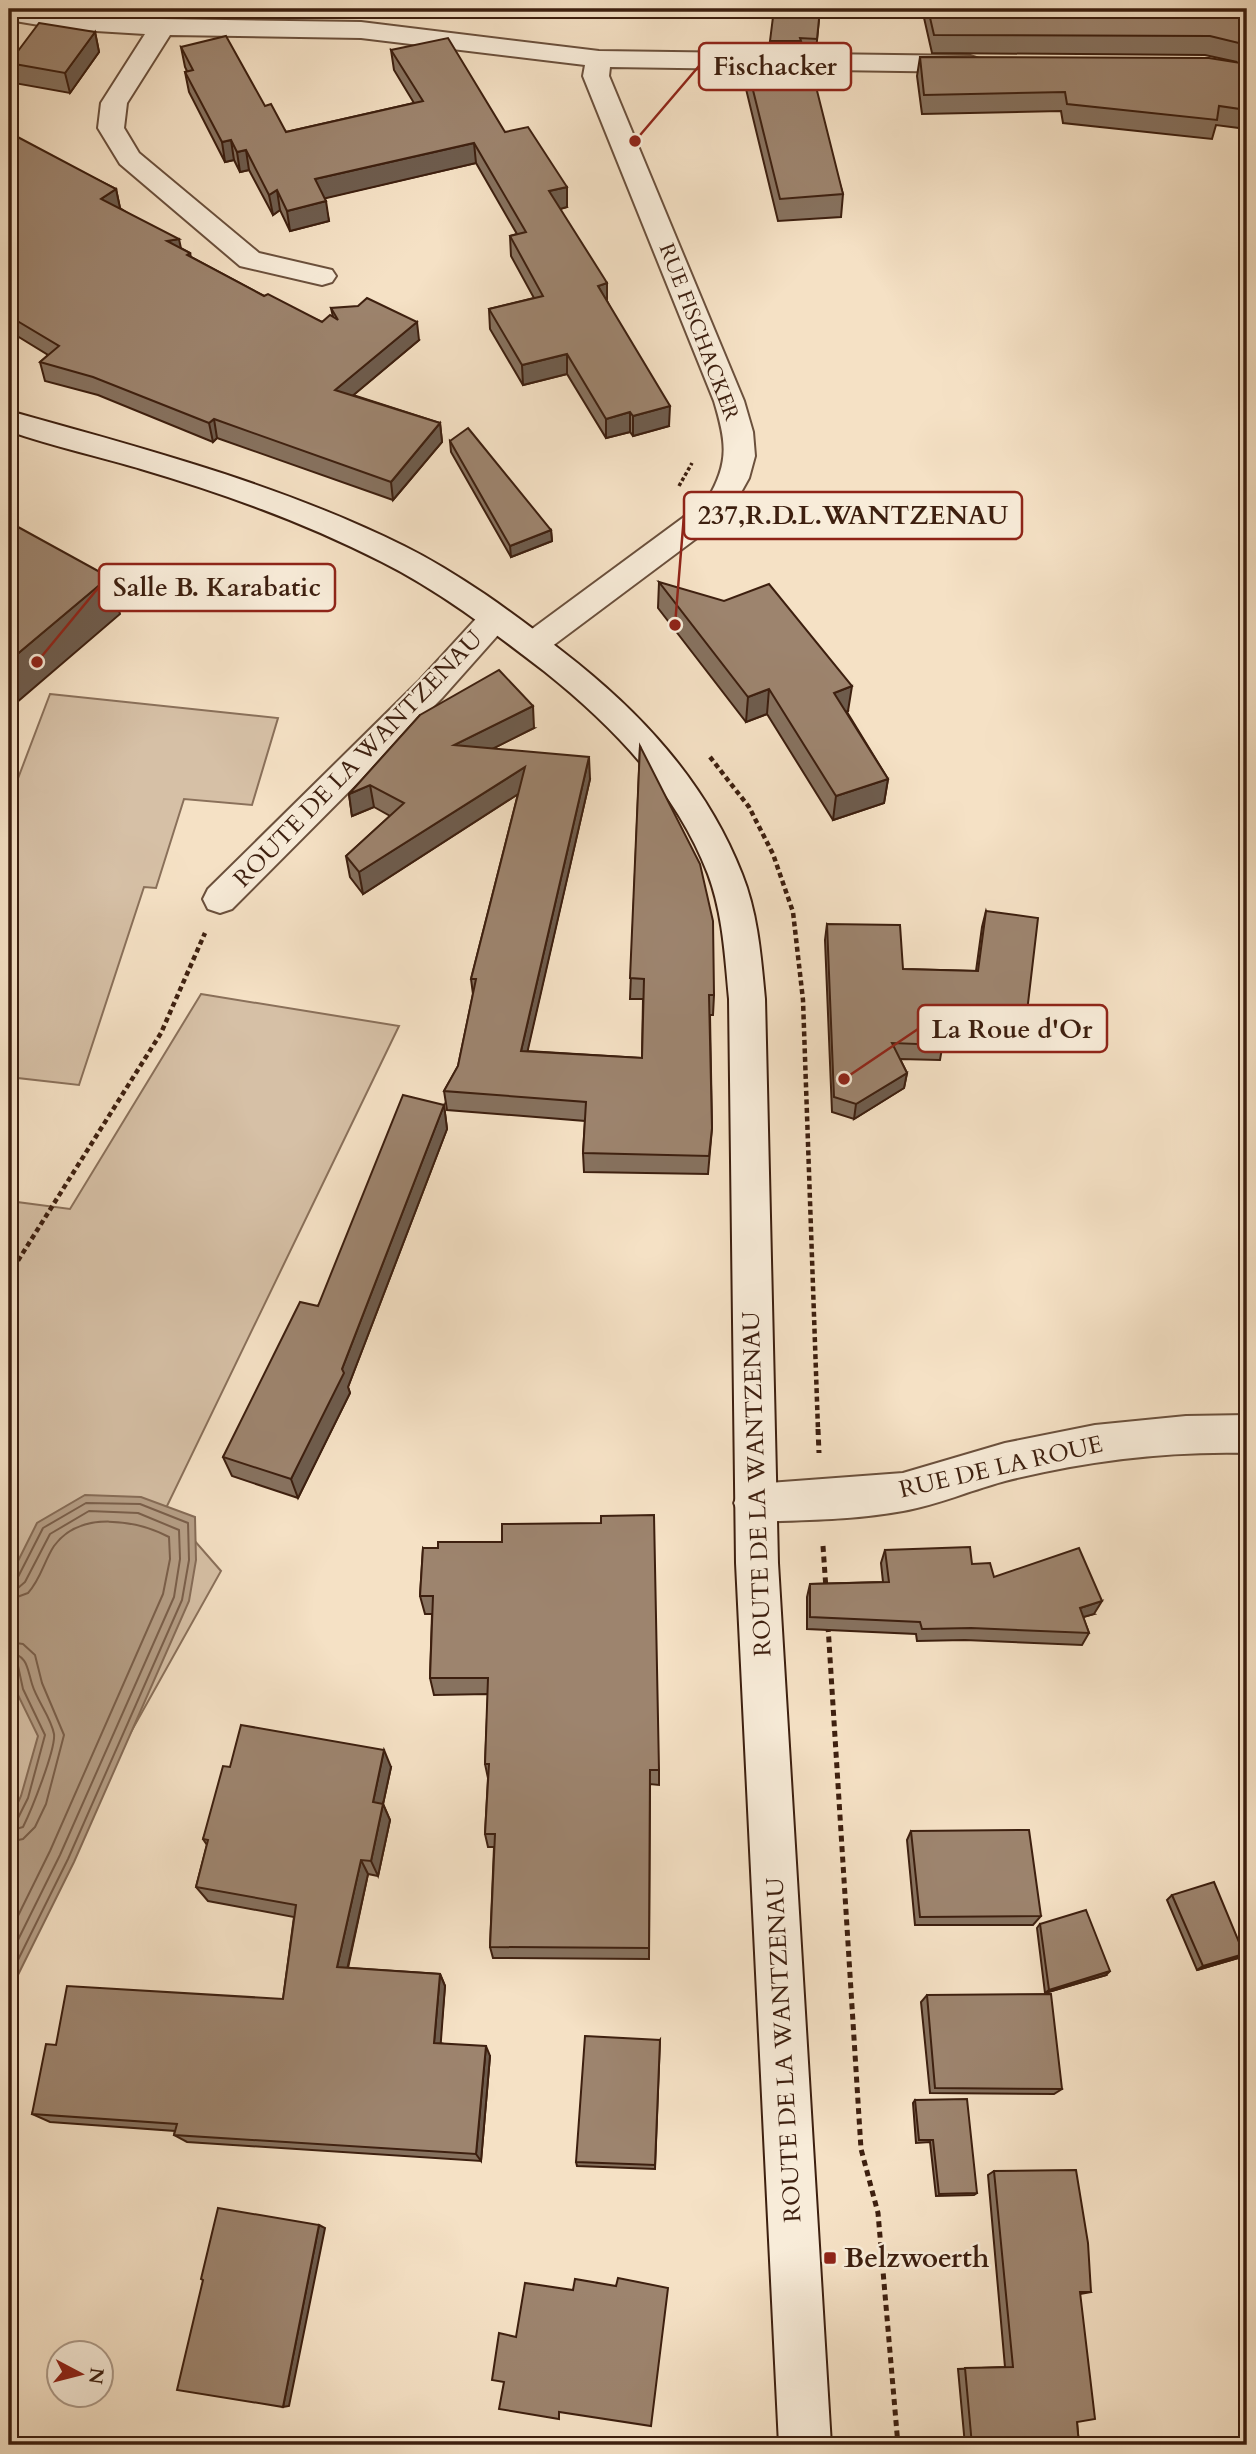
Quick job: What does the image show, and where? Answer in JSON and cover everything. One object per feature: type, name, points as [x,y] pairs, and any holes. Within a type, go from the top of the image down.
[{"type":"street","points":[[9,12],[64,21],[162,27],[361,30],[599,59],[1001,64]]},
{"type":"street","points":[[162,27],[114,103],[111,128],[129,158],[250,260],[322,276]]},
{"type":"street","name":"RUE FISCHACKER","points":[[532,645],[718,507],[738,476],[738,431],[729,401],[596,76],[599,59]]},
{"type":"street","name":"ROUTE DE LA WANTZENAU","points":[[9,421],[193,475],[344,531],[396,555],[495,618],[623,718],[668,769],[705,830],[725,874],[737,915],[747,999],[755,1503],[805,2445]]},
{"type":"street","name":"ROUTE DE LA WANTZENAU","points":[[220,899],[430,691],[495,618]]},
{"type":"street","name":"RUE DE LA ROUE","points":[[755,1503],[905,1491],[1003,1462],[1114,1440],[1177,1433],[1247,1434]]},
{"type":"path","points":[[678,489],[694,458]]},
{"type":"path","points":[[9,1275],[161,1033],[220,899]]},
{"type":"path","points":[[823,1542],[826,1597]]},
{"type":"path","points":[[827,1611],[861,2149],[878,2213],[898,2445]]},
{"type":"shaded area","points":[[50,694],[278,718],[252,805],[184,799],[156,888],[144,887],[79,1085],[9,1077],[9,780],[17,781]]},
{"type":"shaded area","points":[[201,994],[399,1026],[166,1508],[221,1571],[42,1891],[9,1871],[9,1201],[70,1209]]},
{"type":"water","points":[[85,1495],[141,1497],[195,1517],[196,1560],[189,1601],[74,1862],[9,1993],[9,1822],[21,1796],[38,1736],[16,1691],[9,1652],[10,1577],[37,1523]]},
{"type":"building","points":[[774,9],[820,9],[817,39],[770,41]]},
{"type":"building","points":[[928,9],[1247,9],[1247,45],[1210,36],[934,35]]},
{"type":"building","points":[[39,23],[95,32],[65,73],[9,63]]},
{"type":"building","points":[[226,36],[265,106],[271,104],[286,132],[423,101],[391,50],[448,38],[505,132],[528,127],[567,187],[549,191],[607,283],[598,286],[670,406],[633,416],[630,412],[606,419],[567,354],[522,365],[489,309],[543,296],[510,236],[526,232],[474,143],[315,179],[326,201],[287,211],[277,190],[269,195],[246,150],[237,152],[231,140],[222,142],[185,72],[193,70],[181,47]]},
{"type":"building","points":[[768,51],[807,51],[843,194],[780,199],[747,66],[766,65]]},
{"type":"building","points":[[920,57],[1209,58],[1247,64],[1247,110],[1219,106],[1217,120],[1067,104],[1065,92],[924,95]]},
{"type":"building","points":[[12,134],[116,189],[101,199],[179,239],[167,241],[190,253],[187,255],[264,296],[268,294],[322,322],[330,315],[338,320],[331,308],[358,306],[367,298],[417,322],[335,390],[440,423],[391,482],[214,419],[209,423],[93,377],[40,362],[59,346],[9,316],[9,136]]},
{"type":"building","points":[[468,428],[551,530],[510,546],[450,441]]},
{"type":"building","points":[[9,522],[109,577],[9,661]]},
{"type":"building","points":[[659,582],[724,601],[769,584],[852,686],[834,693],[888,779],[836,796],[769,689],[748,697]]},
{"type":"building","points":[[499,670],[533,706],[454,745],[589,757],[521,1051],[642,1058],[644,979],[630,978],[640,746],[700,864],[713,921],[714,995],[709,995],[712,1128],[709,1156],[583,1153],[586,1102],[444,1091],[458,1066],[476,979],[471,979],[525,767],[359,872],[346,856],[404,803],[370,785],[349,794],[420,715]]},
{"type":"building","points":[[986,911],[1038,918],[1025,1029],[942,1027],[944,1045],[892,1043],[907,1073],[856,1104],[834,1097],[827,924],[900,925],[903,969],[978,971]]},
{"type":"building","points":[[403,1095],[444,1105],[342,1369],[344,1373],[291,1479],[223,1457],[300,1302],[318,1306]]},
{"type":"building","points":[[654,1515],[659,1770],[650,1770],[649,1948],[490,1947],[495,1834],[485,1834],[489,1764],[485,1764],[488,1678],[430,1678],[433,1596],[420,1596],[423,1548],[438,1548],[438,1542],[502,1542],[502,1524],[601,1523],[601,1516]]},
{"type":"building","points":[[970,1547],[972,1564],[990,1563],[994,1577],[1079,1548],[1102,1601],[1080,1608],[1089,1633],[971,1628],[922,1629],[920,1622],[810,1617],[810,1584],[889,1582],[885,1550]]},
{"type":"building","points":[[241,1725],[384,1750],[373,1802],[383,1804],[371,1861],[361,1860],[337,1967],[440,1974],[434,2043],[486,2046],[476,2154],[174,2135],[177,2124],[32,2114],[46,2044],[56,2045],[67,1986],[283,1999],[296,1905],[196,1887],[208,1840],[203,1839],[223,1766],[230,1767]]},
{"type":"building","points":[[1029,1830],[1041,1916],[920,1917],[911,1831]]},
{"type":"building","points":[[1214,1882],[1244,1954],[1203,1966],[1172,1895]]},
{"type":"building","points":[[1086,1910],[1110,1971],[1049,1990],[1040,1924]]},
{"type":"building","points":[[1051,1994],[1062,2089],[935,2088],[927,1995]]},
{"type":"building","points":[[585,2036],[660,2040],[655,2165],[576,2162]]},
{"type":"building","points":[[967,2099],[977,2193],[939,2194],[933,2140],[919,2140],[915,2100]]},
{"type":"building","points":[[1076,2170],[1088,2243],[1091,2292],[1080,2292],[1095,2419],[1077,2422],[1079,2445],[972,2445],[965,2368],[1013,2367],[994,2171]]},
{"type":"building","points":[[218,2208],[319,2225],[283,2407],[177,2390]]},
{"type":"building","points":[[618,2278],[668,2288],[651,2426],[559,2412],[559,2419],[499,2409],[504,2382],[492,2380],[499,2333],[516,2337],[525,2283],[573,2290],[575,2279],[616,2286]]},
{"type":"place","name":"Fischacker","points":[[635,141]]},
{"type":"place","name":"237,R.D.L.WANTZENAU","points":[[675,625]]},
{"type":"place","name":"Salle B. Karabatic","points":[[37,662]]},
{"type":"place","name":"La Roue d'Or","points":[[844,1079]]},
{"type":"place","name":"Belzwoerth","points":[[830,2258]]}]
